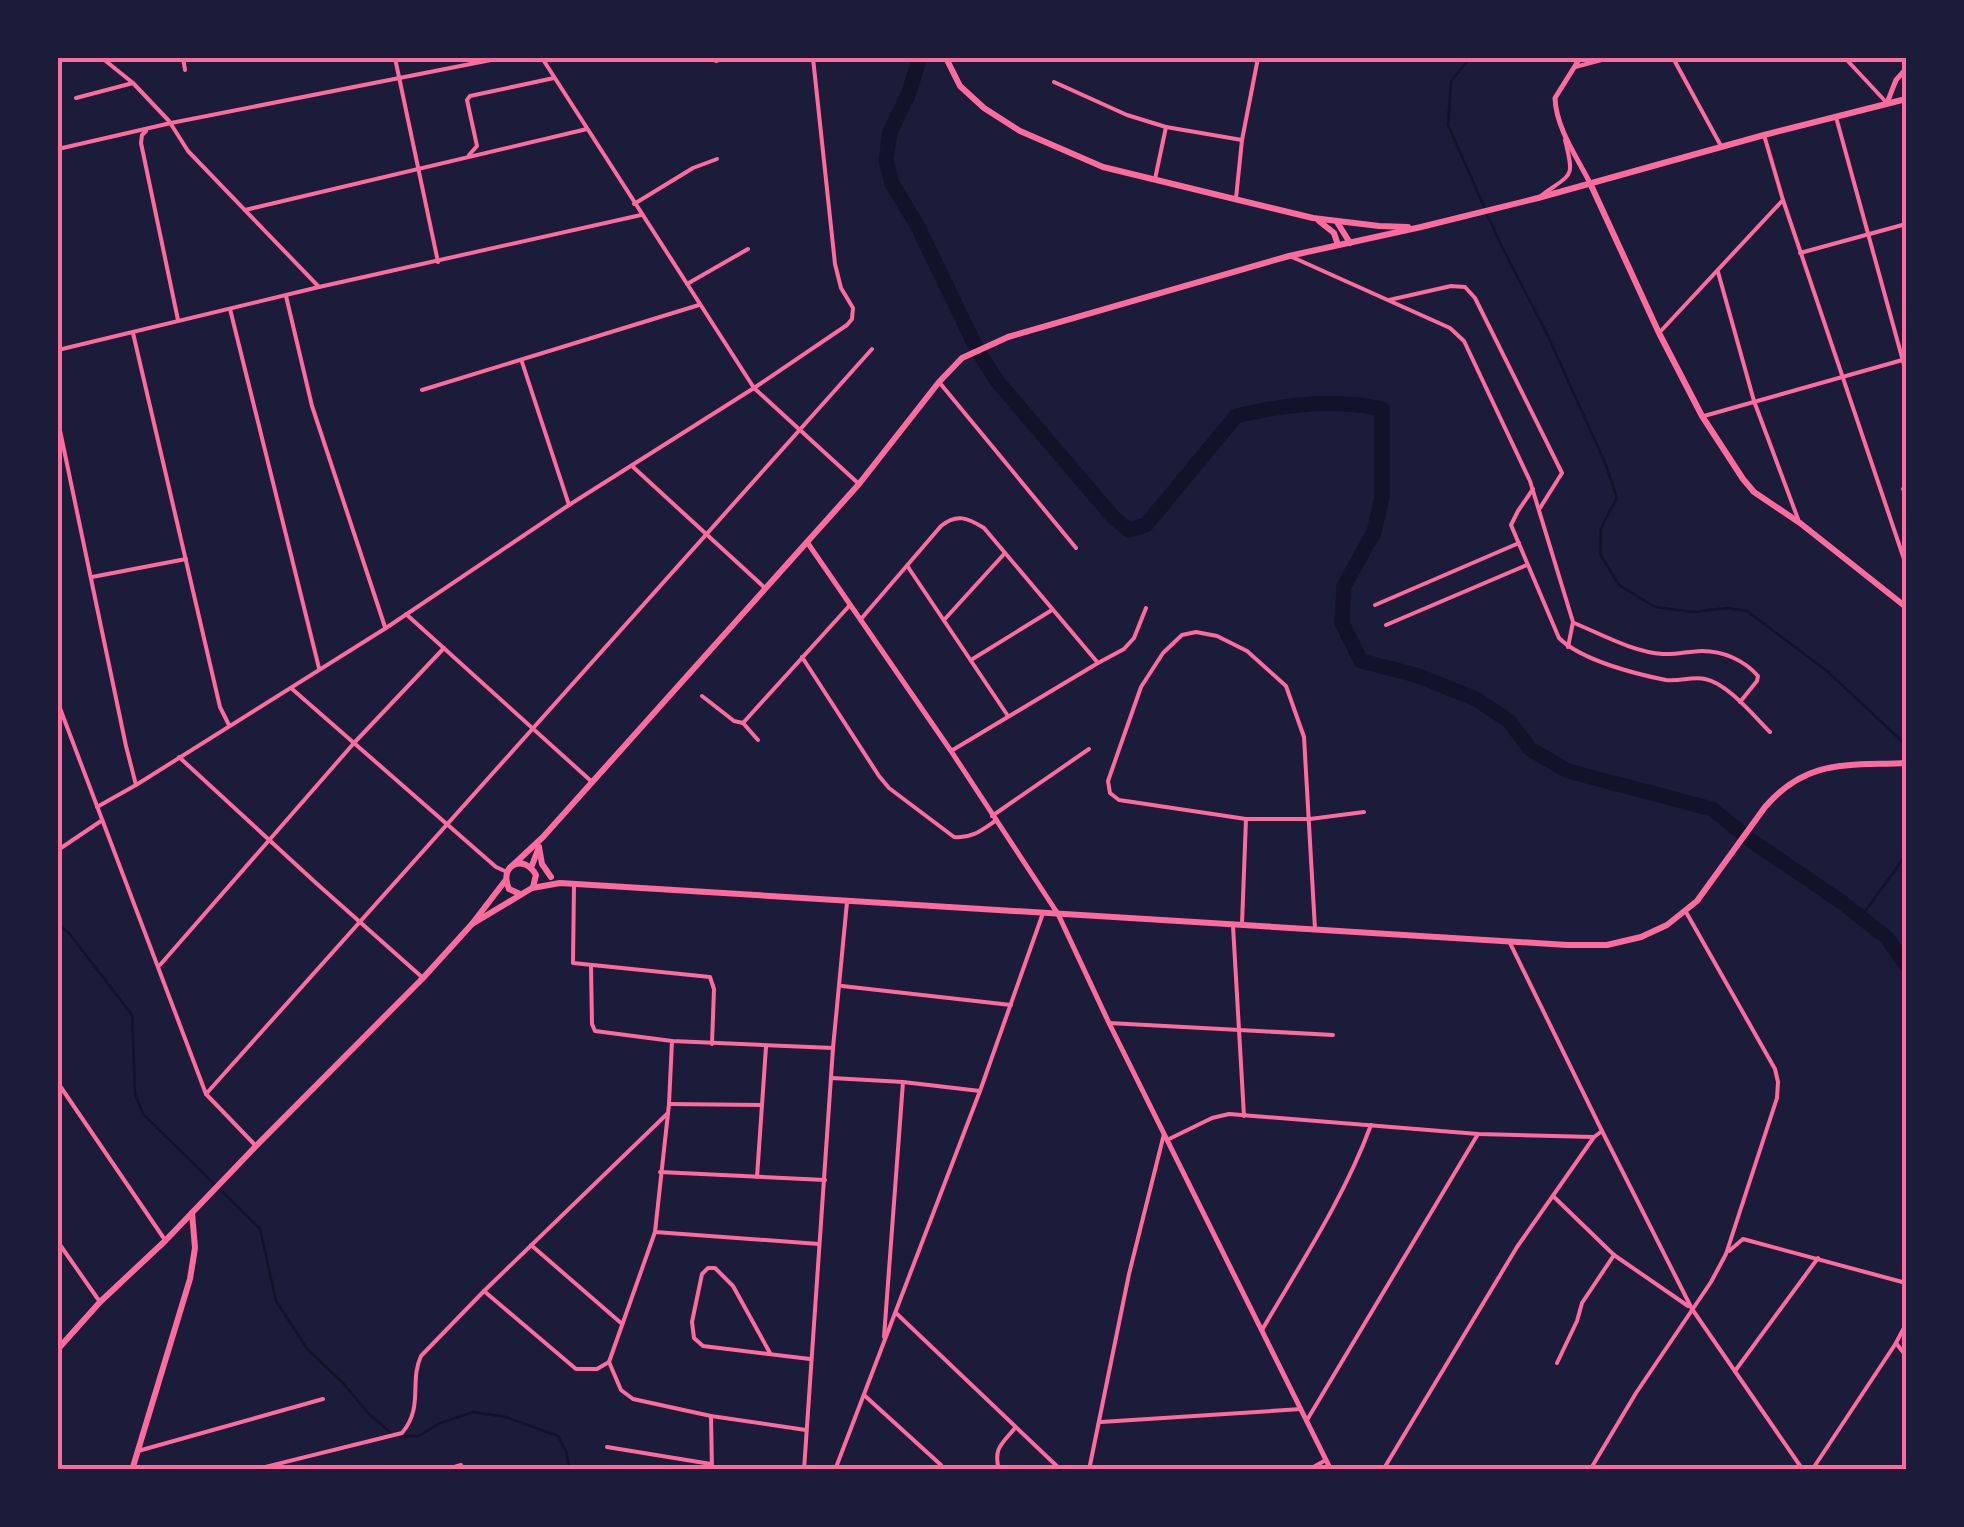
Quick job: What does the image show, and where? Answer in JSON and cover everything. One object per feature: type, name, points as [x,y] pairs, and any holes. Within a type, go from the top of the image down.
[{"type":"main road","points":[[946,58],[960,86],[984,108],[1020,130],[1104,166],[1313,218],[1421,227]]},
{"type":"main road","points":[[58,1349],[100,1302],[166,1241],[423,978],[472,924],[513,865],[807,542],[962,358],[1008,337],[1289,256],[1538,198],[1906,99]]},
{"type":"main road","points":[[1590,184],[1702,416],[1754,492],[1800,523],[1906,607]]},
{"type":"main road","points":[[1313,218],[1334,234],[1338,245]]},
{"type":"main road","points":[[1336,222],[1350,243]]},
{"type":"main road","points":[[472,924],[532,888],[560,883],[1510,943],[1607,945],[1642,937],[1686,912],[1765,807],[1799,776],[1821,768],[1906,763]]},
{"type":"main road","points":[[532,888],[542,837]]},
{"type":"main road","points":[[539,847],[542,864],[551,877]]},
{"type":"main road","points":[[513,865],[525,864],[560,883]]},
{"type":"main road","points":[[506,876],[512,892],[520,894]]},
{"type":"main road","points":[[132,1470],[190,1279],[195,1248],[192,1213]]},
{"type":"street","points":[[102,58],[133,83],[171,123],[188,151],[318,287]]},
{"type":"street","points":[[183,58],[186,70]]},
{"type":"street","points":[[395,58],[438,262]]},
{"type":"street","points":[[58,149],[500,58]]},
{"type":"street","points":[[542,58],[754,388],[858,484]]},
{"type":"street","points":[[716,61],[725,58]]},
{"type":"street","points":[[96,807],[386,628],[848,325],[853,308],[841,288],[835,264],[813,58]]},
{"type":"street","points":[[1236,198],[1242,140],[1258,58]]},
{"type":"street","points":[[1538,198],[1571,173],[1555,98],[1580,58]]},
{"type":"street","points":[[1575,67],[1608,58]]},
{"type":"street","points":[[1673,58],[1722,148]]},
{"type":"street","points":[[1845,58],[1887,103],[1896,80],[1906,68]]},
{"type":"street","points":[[467,156],[477,146],[467,100],[470,96],[554,78]]},
{"type":"street","points":[[1054,82],[1102,106],[1166,127],[1242,140]]},
{"type":"street","points":[[76,98],[133,83]]},
{"type":"street","points":[[1836,117],[1906,372]]},
{"type":"street","points":[[1155,179],[1166,127]]},
{"type":"street","points":[[150,128],[142,135],[141,143],[179,322]]},
{"type":"street","points":[[1562,128],[1590,184]]},
{"type":"street","points":[[245,210],[587,129]]},
{"type":"street","points":[[1764,135],[1782,200],[1906,565]]},
{"type":"street","points":[[634,204],[693,168],[717,160]]},
{"type":"street","points":[[1659,333],[1782,200]]},
{"type":"street","points":[[58,350],[641,215]]},
{"type":"street","points":[[1800,253],[1906,224]]},
{"type":"street","points":[[686,284],[748,249]]},
{"type":"street","points":[[1289,256],[1450,328],[1464,340],[1540,508],[1573,622],[1568,647]]},
{"type":"street","points":[[1718,272],[1754,401],[1800,523]]},
{"type":"street","points":[[1388,300],[1451,286],[1465,287],[1475,298],[1562,473],[1540,508]]},
{"type":"street","points":[[286,296],[312,406],[386,628]]},
{"type":"street","points":[[422,390],[699,305]]},
{"type":"street","points":[[230,309],[319,670]]},
{"type":"street","points":[[133,333],[220,707],[229,726]]},
{"type":"street","points":[[206,1094],[872,350]]},
{"type":"street","points":[[521,360],[570,505]]},
{"type":"street","points":[[1702,416],[1905,360]]},
{"type":"street","points":[[939,382],[1076,548]]},
{"type":"street","points":[[58,421],[136,785]]},
{"type":"street","points":[[631,465],[766,588]]},
{"type":"street","points":[[1533,488],[1511,525],[1558,638],[1568,647],[1610,665],[1670,681],[1704,678],[1717,683],[1770,732]]},
{"type":"street","points":[[861,620],[941,526],[960,517],[984,528],[1098,662]]},
{"type":"street","points":[[807,542],[1058,914],[1331,1470]]},
{"type":"street","points":[[1375,606],[1518,543]]},
{"type":"street","points":[[944,620],[1006,553]]},
{"type":"street","points":[[90,577],[186,559]]},
{"type":"street","points":[[1386,625],[1527,565]]},
{"type":"street","points":[[908,567],[1008,716]]},
{"type":"street","points":[[702,696],[734,722],[743,722],[850,604]]},
{"type":"street","points":[[950,751],[1129,645],[1142,624],[1146,608]]},
{"type":"street","points":[[971,660],[1054,610]]},
{"type":"street","points":[[406,614],[591,781]]},
{"type":"street","points":[[1573,622],[1663,654],[1706,650],[1732,656],[1758,676],[1740,702]]},
{"type":"street","points":[[1315,929],[1310,819],[1304,737],[1286,686],[1247,651],[1217,636],[1196,632],[1182,635],[1163,653],[1141,686],[1108,781],[1110,792],[1119,800],[1246,820],[1310,819],[1364,812]]},
{"type":"street","points":[[159,966],[354,743],[444,648]]},
{"type":"street","points":[[802,657],[870,764],[890,788],[954,837],[973,835],[1089,749]]},
{"type":"street","points":[[291,688],[506,876]]},
{"type":"street","points":[[58,703],[206,1094],[256,1146]]},
{"type":"street","points":[[743,722],[758,740]]},
{"type":"street","points":[[179,758],[423,978]]},
{"type":"street","points":[[1244,1116],[1238,1030],[1238,924],[1246,820]]},
{"type":"street","points":[[58,850],[101,821]]},
{"type":"street","points":[[574,884],[574,964],[710,977],[714,990],[712,1044]]},
{"type":"street","points":[[804,1470],[832,1048],[846,902]]},
{"type":"street","points":[[1590,1470],[1726,1254],[1777,1098],[1775,1069],[1686,912]]},
{"type":"street","points":[[835,1470],[980,1091],[1043,913]]},
{"type":"street","points":[[1510,943],[1693,1310],[1803,1470]]},
{"type":"street","points":[[591,966],[595,1031],[712,1044],[832,1048]]},
{"type":"street","points":[[840,986],[1011,1005]]},
{"type":"street","points":[[1109,1023],[1333,1035]]},
{"type":"street","points":[[484,1291],[576,1370],[597,1368],[608,1362],[654,1232],[672,1041]]},
{"type":"street","points":[[758,1177],[766,1046]]},
{"type":"street","points":[[832,1078],[980,1091]]},
{"type":"street","points":[[884,1340],[903,1082]]},
{"type":"street","points":[[58,1083],[166,1241]]},
{"type":"street","points":[[668,1104],[762,1105]]},
{"type":"street","points":[[253,1470],[404,1431],[417,1396],[418,1361],[484,1291],[667,1114]]},
{"type":"street","points":[[1165,1137],[1230,1114],[1478,1134],[1594,1137]]},
{"type":"street","points":[[1262,1330],[1339,1198],[1371,1125]]},
{"type":"street","points":[[1383,1470],[1516,1247],[1594,1137],[1602,1132]]},
{"type":"street","points":[[1307,1420],[1478,1134]]},
{"type":"street","points":[[1089,1470],[1129,1274],[1165,1137]]},
{"type":"street","points":[[660,1172],[825,1180]]},
{"type":"street","points":[[1554,1196],[1614,1255],[1693,1310]]},
{"type":"street","points":[[654,1232],[820,1244]]},
{"type":"street","points":[[1726,1254],[1743,1239],[1906,1283]]},
{"type":"street","points":[[58,1242],[100,1302]]},
{"type":"street","points":[[531,1245],[621,1323]]},
{"type":"street","points":[[1557,1363],[1582,1302],[1614,1255]]},
{"type":"street","points":[[1734,1372],[1818,1258]]},
{"type":"street","points":[[770,1354],[733,1286],[715,1268],[708,1268],[702,1274],[692,1322],[694,1338],[702,1346],[810,1359]]},
{"type":"street","points":[[896,1312],[1061,1470]]},
{"type":"street","points":[[1812,1470],[1906,1324]]},
{"type":"street","points":[[1896,1343],[1906,1356]]},
{"type":"street","points":[[608,1362],[622,1390],[633,1399],[710,1416],[806,1430]]},
{"type":"street","points":[[864,1395],[943,1470]]},
{"type":"street","points":[[138,1451],[324,1399]]},
{"type":"street","points":[[1100,1422],[1301,1408]]},
{"type":"street","points":[[607,1447],[711,1467],[710,1416]]},
{"type":"street","points":[[1000,1470],[997,1450],[1015,1428]]},
{"type":"street","points":[[1308,1470],[1326,1460]]},
{"type":"street","points":[[444,1470],[460,1465]]},
{"type":"waterway","points":[[920,58],[890,132],[886,160],[892,184],[997,381],[1114,518],[1129,530],[1146,525],[1236,416],[1309,404],[1382,409],[1382,497],[1374,532],[1344,586],[1342,623],[1361,661],[1416,675],[1476,699],[1509,721],[1530,749],[1568,771],[1712,809],[1887,938],[1906,965]]},
{"type":"waterway","points":[[1470,58],[1451,81],[1448,125],[1606,465],[1617,498],[1601,528],[1600,554],[1619,585],[1655,607],[1693,612],[1727,608],[1747,611],[1827,671],[1906,745]]},
{"type":"waterway","points":[[1861,917],[1906,855]]},
{"type":"waterway","points":[[58,925],[69,933],[132,1015],[135,1094],[143,1114],[260,1229],[276,1301],[308,1350],[392,1434]]},
{"type":"waterway","points":[[400,1436],[419,1436],[440,1423],[473,1412],[506,1417],[558,1436],[570,1470]]}]
